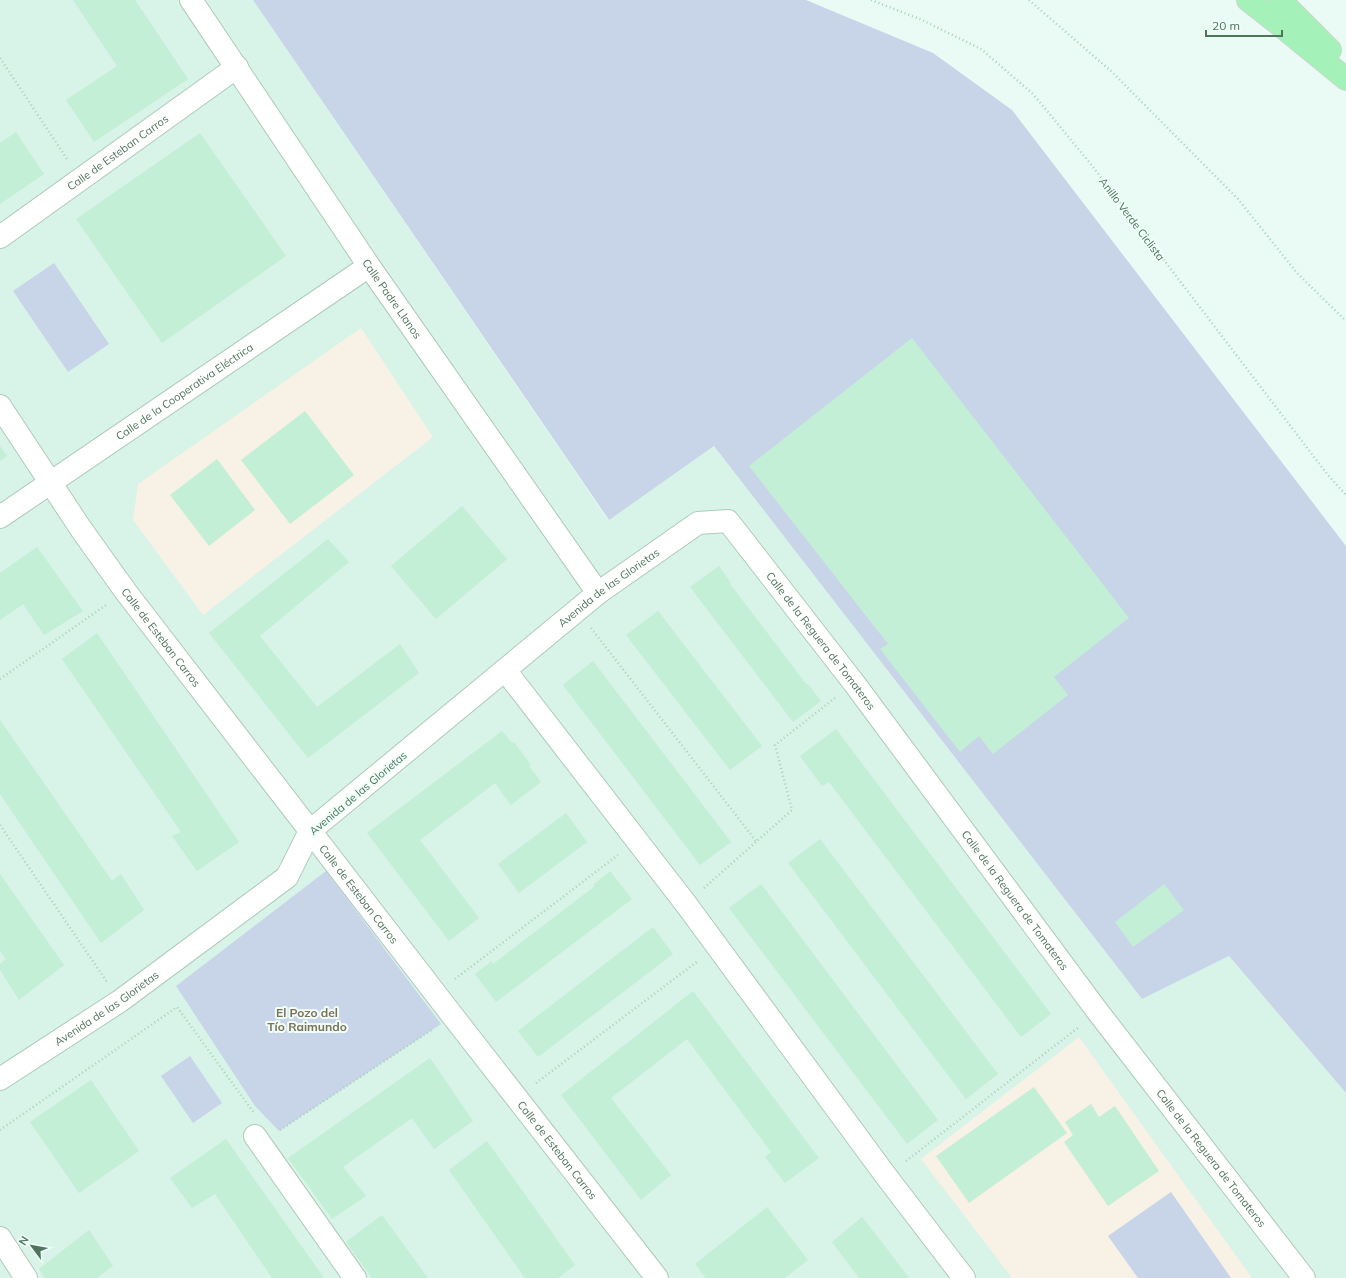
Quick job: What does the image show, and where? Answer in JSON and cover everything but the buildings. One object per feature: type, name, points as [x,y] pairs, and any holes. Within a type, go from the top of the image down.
[{"type":"highway","points":[[1248,0],[1346,79]]},
{"type":"highway","points":[[1280,0],[1346,67]]},
{"type":"street","name":"Calle Padre Llanos","points":[[191,0],[369,266],[598,593]]},
{"type":"street","name":"Calle de Esteban Carros","points":[[0,237],[237,68]]},
{"type":"street","name":"Calle de la Cooperativa Eléctrica","points":[[0,517],[369,266]]},
{"type":"street","name":"Calle de Esteban Carros","points":[[0,406],[81,529],[126,592],[657,1278]]},
{"type":"street","name":"Avenida de las Glorietas","points":[[0,1079],[120,1000],[287,877],[310,831],[598,593],[698,523],[728,522]]},
{"type":"street","name":"Calle de la Reguera de Tomateros","points":[[728,522],[854,683],[1098,1012],[1304,1278]]},
{"type":"street","points":[[505,670],[686,904],[886,1176],[964,1278]]},
{"type":"street","points":[[257,1140],[354,1278]]},
{"type":"street","points":[[0,1238],[26,1278]]},
{"type":"path","name":"Anillo Verde Ciclista","points":[[870,0],[920,19],[981,49],[1033,94],[1090,163],[1327,474],[1346,495]]},
{"type":"path","points":[[1029,0],[1112,72],[1238,199],[1297,272],[1346,321]]},
{"type":"path","points":[[0,58],[80,180]]},
{"type":"path","points":[[0,679],[126,592]]},
{"type":"path","points":[[577,610],[756,841]]},
{"type":"path","points":[[686,904],[792,810],[775,745],[854,683]]},
{"type":"path","points":[[0,825],[120,1000]]},
{"type":"path","points":[[436,994],[637,841]]},
{"type":"path","points":[[517,1098],[717,946]]},
{"type":"path","points":[[0,1130],[178,1007],[257,1116],[257,1140]]},
{"type":"path","points":[[886,1176],[1098,1012]]},
{"type":"path","points":[[257,1140],[441,1024],[452,1015]]},
{"type":"shaded area","points":[[0,0],[253,0],[608,520],[714,446],[1142,999],[1229,956],[1346,1093],[1346,1278],[0,1278]]},
{"type":"shaded area","points":[[253,0],[806,0],[933,53],[1012,110],[1346,546],[1346,1093],[1229,956],[1142,999],[714,446],[609,520]]},
{"type":"shaded area","points":[[54,263],[109,344],[68,372],[13,291]]},
{"type":"shaded area","points":[[361,328],[433,437],[203,615],[133,520],[138,484]]},
{"type":"shaded area","points":[[326,871],[441,1024],[279,1131],[255,1106],[176,986]]},
{"type":"shaded area","points":[[1079,1037],[1252,1278],[1012,1278],[921,1159]]},
{"type":"shaded area","points":[[190,1056],[222,1103],[193,1123],[161,1076]]},
{"type":"shaded area","points":[[1171,1192],[1231,1278],[1138,1278],[1108,1236]]},
{"type":"district","name":"El Pozo del Tío Raimundo","points":[[307,1020]]}]
